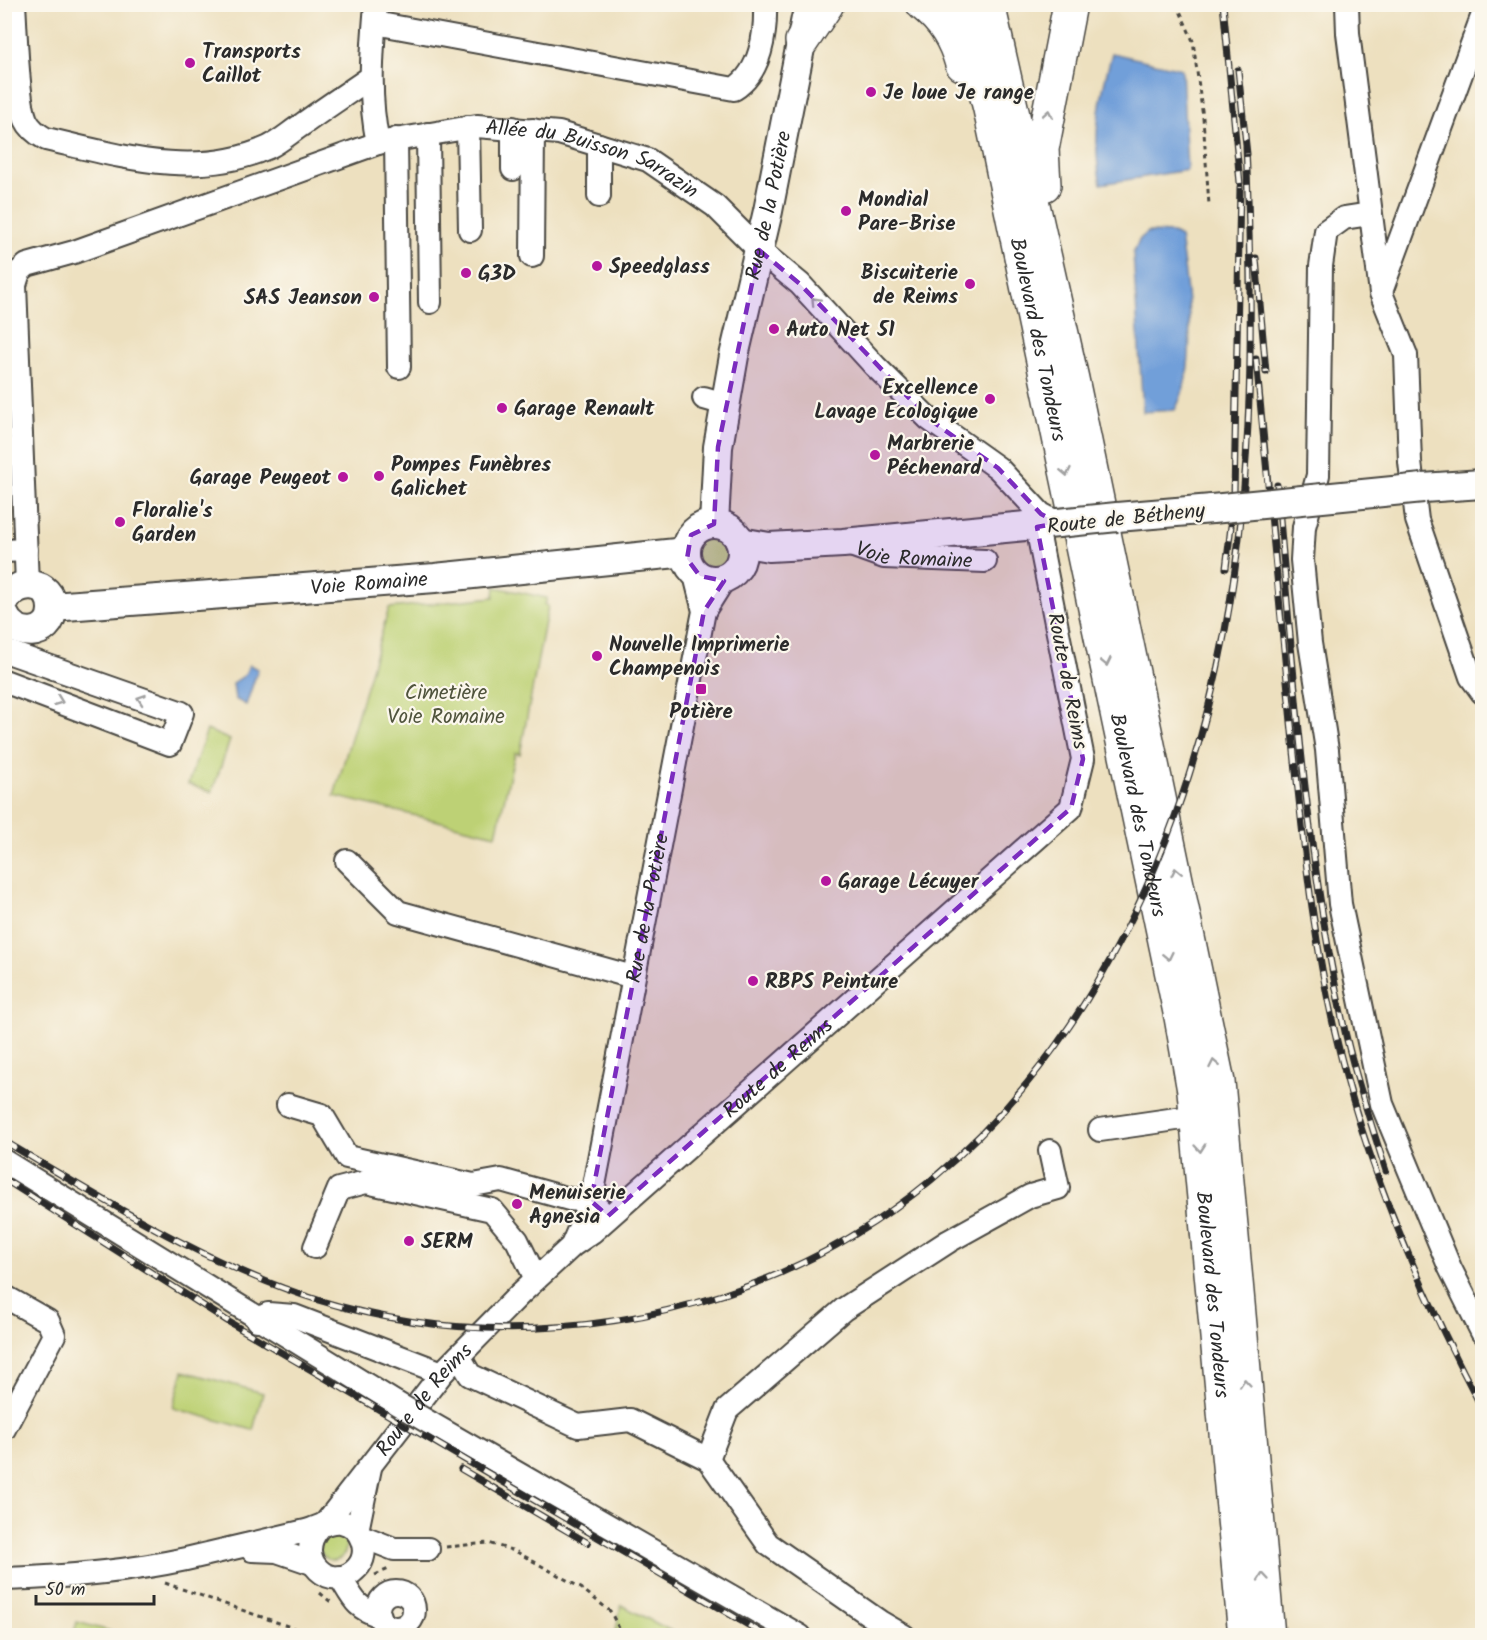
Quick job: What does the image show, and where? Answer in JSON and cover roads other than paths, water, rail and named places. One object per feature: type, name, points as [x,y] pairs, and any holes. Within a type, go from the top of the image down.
[{"type":"highway","points":[[802,41],[827,4]]},
{"type":"highway","points":[[923,4],[939,18],[955,42],[1027,287]]},
{"type":"highway","name":"Boulevard des Tondeurs","points":[[963,4],[990,109],[1181,1017],[1197,1116],[1245,1635]]},
{"type":"highway","name":"Boulevard des Tondeurs","points":[[988,4],[1072,379],[1218,1082],[1268,1635]]},
{"type":"highway","points":[[1070,4],[1042,149],[1043,176],[1068,309],[1072,379]]},
{"type":"main road","name":"Rue de la Potière","points":[[714,524],[718,447],[715,401],[759,250],[809,4]]},
{"type":"main road","name":"Route de Bétheny","points":[[735,560],[770,547],[1048,525],[1482,484]]},
{"type":"main road","points":[[714,524],[730,529],[735,560],[713,579],[690,562],[691,535],[705,525],[714,524]]},
{"type":"main road","name":"Voie Romaine","points":[[52,607],[690,562]]},
{"type":"main road","points":[[4,602],[13,590],[27,584],[34,585],[47,593],[52,607],[49,622],[36,632],[28,633],[13,628],[4,614]]},
{"type":"street","points":[[14,4],[22,102],[26,119],[33,131],[46,139],[139,160],[189,165],[214,164],[242,157],[271,146],[371,77]]},
{"type":"street","points":[[399,367],[387,141],[373,116],[371,77],[375,14],[735,89],[745,82],[754,70],[766,24],[765,4]]},
{"type":"street","points":[[1347,4],[1348,33],[1381,293],[1406,355],[1410,462],[1417,520],[1471,677],[1482,693]]},
{"type":"street","points":[[1381,293],[1482,17]]},
{"type":"street","points":[[468,127],[470,230]]},
{"type":"street","name":"Allée du Buisson Sarrazin","points":[[12,266],[27,265],[74,252],[387,141],[468,127],[559,132],[648,160],[715,206],[759,250],[800,284],[875,366],[929,419],[998,468],[1041,514],[1048,525]]},
{"type":"street","points":[[513,170],[523,129]]},
{"type":"street","points":[[523,129],[532,256]]},
{"type":"street","points":[[428,134],[430,302]]},
{"type":"street","points":[[599,145],[599,196]]},
{"type":"street","points":[[1370,214],[1344,218],[1326,231],[1321,266],[1318,475],[1304,528],[1302,560],[1310,643],[1327,750],[1340,904],[1382,1104],[1450,1268],[1482,1332]]},
{"type":"street","points":[[12,266],[15,285],[10,305],[15,551],[27,584]]},
{"type":"street","name":"Route de Reims","points":[[312,1563],[309,1544],[322,1526],[442,1373],[502,1312],[573,1245],[1071,808],[1083,759],[1048,525]]},
{"type":"street","name":"Voie Romaine","points":[[843,543],[884,557],[985,561]]},
{"type":"street","points":[[704,611],[735,560]]},
{"type":"street","name":"Rue de la Potière","points":[[573,1245],[591,1201],[704,611],[690,562]]},
{"type":"street","points":[[4,681],[170,744],[182,713],[5,651]]},
{"type":"street","points":[[347,861],[398,912],[633,977]]},
{"type":"street","points":[[288,1105],[322,1115],[347,1157],[473,1185],[501,1180],[569,1199],[591,1201],[608,1216]]},
{"type":"street","points":[[1100,1130],[1197,1116]]},
{"type":"street","points":[[708,1459],[727,1410],[844,1309],[949,1241],[1030,1196],[1058,1188],[1050,1151]]},
{"type":"street","points":[[4,1161],[257,1320],[396,1403],[800,1635]]},
{"type":"street","points":[[315,1247],[339,1189],[366,1182],[492,1210],[517,1240],[536,1279]]},
{"type":"street","points":[[4,1296],[48,1321],[54,1335],[4,1429]]},
{"type":"street","points":[[257,1320],[268,1314],[294,1316],[442,1373]]},
{"type":"street","points":[[459,1356],[470,1375],[578,1426],[630,1420],[708,1459],[768,1544],[880,1622],[904,1635]]},
{"type":"street","name":"Route de Reims","points":[[361,1562],[364,1544],[359,1533],[370,1466]]},
{"type":"street","points":[[6,1578],[119,1572],[342,1522],[359,1533],[394,1549]]},
{"type":"street","points":[[239,1546],[252,1550],[277,1551],[312,1563],[329,1576],[340,1577],[349,1575],[361,1562],[394,1549],[428,1549]]},
{"type":"street","points":[[340,1577],[352,1600],[368,1612],[380,1616]]},
{"type":"water","points":[[1112,53],[1182,69],[1187,170],[1101,184],[1097,151],[1098,118]]},
{"type":"water","points":[[1148,232],[1173,233],[1180,237],[1188,302],[1189,348],[1183,391],[1175,410],[1143,412],[1133,253],[1140,239]]},
{"type":"water","points":[[249,665],[258,669],[246,705],[235,699],[233,683],[245,675]]},
{"type":"railway","points":[[1223,4],[1240,183]]},
{"type":"railway","points":[[1238,70],[1247,154]]},
{"type":"railway","points":[[4,1141],[157,1230],[276,1286],[371,1314],[425,1323],[479,1328],[534,1328],[588,1324],[642,1316],[696,1303],[748,1286],[845,1240],[931,1180],[1006,1108],[1070,1026],[1123,936],[1166,839],[1200,739],[1224,636],[1242,515],[1250,330],[1246,146]]},
{"type":"railway","points":[[1234,496],[1240,187]]},
{"type":"railway","points":[[1256,258],[1266,372]]},
{"type":"railway","points":[[1256,359],[1305,856],[1318,944],[1335,1032],[1358,1119],[1388,1204],[1441,1328],[1482,1408]]},
{"type":"railway","points":[[1277,485],[1301,753],[1318,886],[1346,1037],[1386,1171]]},
{"type":"railway","points":[[1226,568],[1231,526]]},
{"type":"railway","points":[[4,1179],[229,1322],[767,1636]]},
{"type":"railway","points":[[461,1469],[588,1543]]},
{"type":"place","name":"Transports Caillot","points":[[190,63]]},
{"type":"place","name":"Je loue Je range","points":[[871,92]]},
{"type":"place","name":"Mondial Pare-Brise","points":[[846,211]]},
{"type":"place","name":"Speedglass","points":[[597,266]]},
{"type":"place","name":"G3D","points":[[466,273]]},
{"type":"place","name":"Biscuiterie de Reims","points":[[970,284]]},
{"type":"place","name":"SAS Jeanson","points":[[374,297]]},
{"type":"place","name":"Auto Net 51","points":[[774,329]]},
{"type":"place","name":"Excellence Lavage Ecologique","points":[[990,399]]},
{"type":"place","name":"Garage Renault","points":[[502,408]]},
{"type":"place","name":"Marbrerie Péchenard","points":[[875,455]]},
{"type":"place","name":"Pompes Funèbres Galichet","points":[[379,476]]},
{"type":"place","name":"Garage Peugeot","points":[[343,477]]},
{"type":"place","name":"Floralie's Garden","points":[[120,522]]},
{"type":"place","name":"Nouvelle Imprimerie Champenois","points":[[597,656]]},
{"type":"place","name":"Potière","points":[[701,689]]},
{"type":"place","name":"Garage Lécuyer","points":[[826,881]]},
{"type":"place","name":"RBPS Peinture","points":[[753,981]]},
{"type":"place","name":"Menuiserie Agnesia","points":[[517,1204]]},
{"type":"place","name":"SERM","points":[[409,1241]]},
{"type":"park label","name":"Cimetière Voie Romaine","points":[[446,704]]}]
